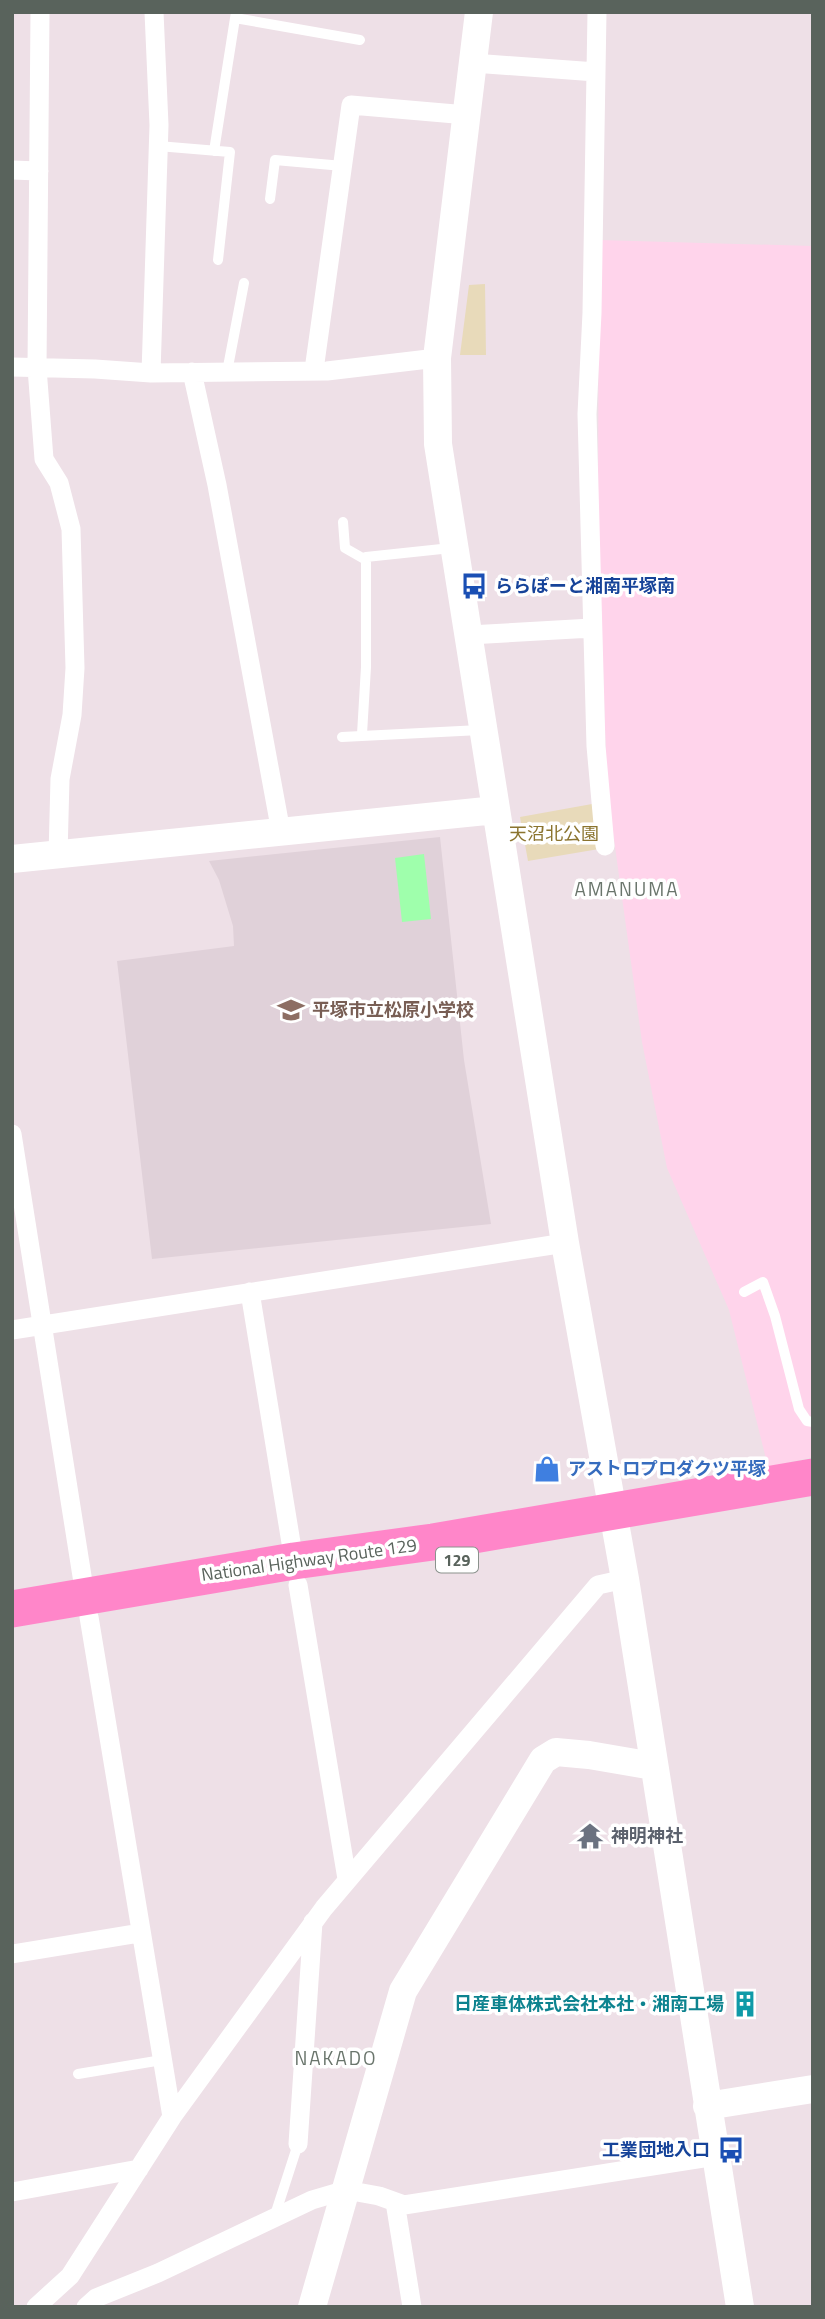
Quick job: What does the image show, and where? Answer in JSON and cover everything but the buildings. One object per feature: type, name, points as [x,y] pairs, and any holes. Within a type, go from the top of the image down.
[{"type":"highway","name":"National Highway Route 129","points":[[615,1523],[813,1477]]},
{"type":"highway","name":"National Highway Route 129","points":[[12,1609],[87,1606],[615,1523],[813,1501]]},
{"type":"highway","name":"National Highway Route 129","points":[[12,1629],[87,1606]]},
{"type":"street","points":[[40,12],[37,368],[44,459],[59,483],[71,529],[75,668],[72,715],[60,779],[58,855]]},
{"type":"street","points":[[151,373],[158,146],[154,12]]},
{"type":"street","points":[[478,12],[437,358],[438,444],[565,1243],[625,1579],[740,2307]]},
{"type":"street","points":[[597,12],[592,313],[587,414],[596,746],[606,846]]},
{"type":"street","points":[[473,63],[596,72]]},
{"type":"street","points":[[314,370],[351,105],[467,115]]},
{"type":"street","points":[[12,170],[39,171]]},
{"type":"street","points":[[12,367],[151,373],[327,371],[437,358]]},
{"type":"street","points":[[192,372],[217,485],[281,832]]},
{"type":"street","points":[[469,635],[592,628]]},
{"type":"street","points":[[12,859],[496,810]]},
{"type":"street","points":[[12,1134],[172,2117]]},
{"type":"street","points":[[12,1331],[565,1243]]},
{"type":"street","points":[[250,1292],[347,1879]]},
{"type":"street","points":[[36,2307],[69,2276],[172,2117],[347,1879],[598,1585],[625,1579]]},
{"type":"street","points":[[312,2307],[403,1991],[542,1760],[556,1752],[653,1766]]},
{"type":"street","points":[[298,2144],[313,1922]]},
{"type":"street","points":[[12,1954],[141,1933]]},
{"type":"street","points":[[707,2106],[813,2089]]},
{"type":"street","points":[[92,2305],[275,2216],[312,2200],[346,2190],[379,2196],[404,2205],[716,2156]]},
{"type":"street","points":[[12,2192],[139,2169]]},
{"type":"street","points":[[395,2202],[412,2307]]},
{"type":"lane","points":[[214,150],[236,15],[360,40]]},
{"type":"lane","points":[[158,146],[230,152],[218,260]]},
{"type":"lane","points":[[270,199],[275,160],[343,166]]},
{"type":"lane","points":[[227,372],[244,283]]},
{"type":"lane","points":[[343,522],[345,548],[366,560]]},
{"type":"lane","points":[[362,734],[366,667],[366,557],[455,547]]},
{"type":"lane","points":[[342,737],[484,730]]},
{"type":"lane","points":[[744,1292],[763,1282],[775,1316],[799,1409],[807,1421],[813,1423]]},
{"type":"lane","points":[[78,2074],[162,2060]]},
{"type":"lane","points":[[275,2216],[298,2144]]},
{"type":"shaded area","points":[[599,240],[813,246],[813,1457],[768,1467],[729,1310],[667,1168],[642,1042],[607,789],[598,508]]},
{"type":"shaded area","name":"平塚市立松原小学校","points":[[440,837],[464,1060],[491,1224],[152,1259],[117,961],[234,946],[233,926],[219,880],[209,861]]},
{"type":"shaded area","points":[[424,854],[431,919],[402,922],[395,858]]},
{"type":"green space","points":[[485,284],[486,355],[460,355],[469,285]]},
{"type":"green space","name":"天沼北公園","points":[[592,804],[599,849],[528,861],[520,817]]},
{"type":"place","name":"ららぽーと湘南平塚南","points":[[474,586]]},
{"type":"place","name":"平塚市立松原小学校","points":[[291,1010]]},
{"type":"place","name":"アストロプロダクツ平塚","points":[[547,1469]]},
{"type":"place","name":"神明神社","points":[[590,1836]]},
{"type":"place","name":"日産車体株式会社本社・湘南工場","points":[[745,2004]]},
{"type":"place","name":"工業団地入口","points":[[731,2150]]},
{"type":"district","name":"AMANUMA","points":[[627,889]]},
{"type":"district","name":"NAKADO","points":[[336,2058]]}]
